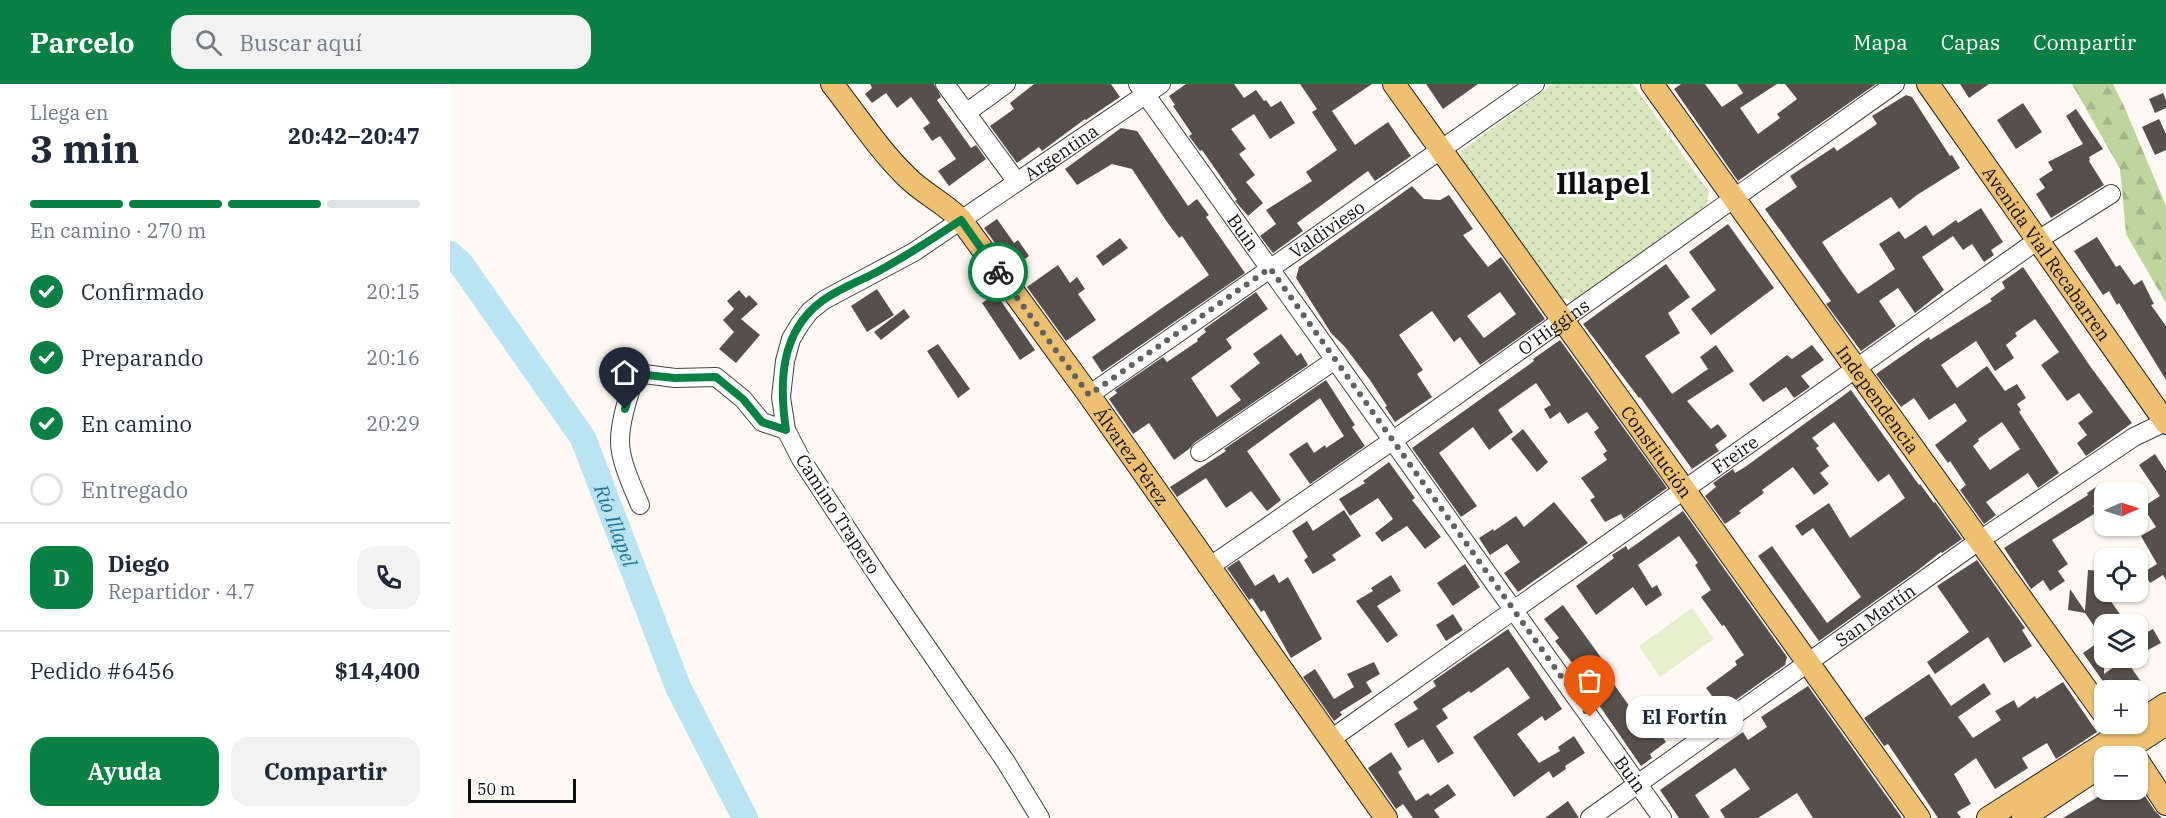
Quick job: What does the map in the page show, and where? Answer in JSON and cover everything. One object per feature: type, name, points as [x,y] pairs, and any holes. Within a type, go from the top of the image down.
[{"type":"main road","name":"Álvarez Pérez","points":[[832,84],[897,167],[919,188],[961,220],[1089,395],[1386,818]]},
{"type":"main road","name":"Constitución","points":[[1394,84],[1809,662],[1918,818]]},
{"type":"main road","name":"Independencia","points":[[1652,84],[2094,700]]},
{"type":"main road","name":"Avenida Vial Recabarren","points":[[1928,84],[2165,423]]},
{"type":"main road","points":[[2128,741],[2166,704]]},
{"type":"main road","points":[[1988,818],[2128,741],[2166,724]]},
{"type":"main road","points":[[2128,741],[2166,804]]},
{"type":"main road","points":[[2023,818],[2094,771]]},
{"type":"street","points":[[945,84],[1017,182]]},
{"type":"street","points":[[966,113],[1006,84]]},
{"type":"street","name":"Argentina","points":[[961,220],[1017,182],[1142,89],[1161,84]]},
{"type":"street","name":"Valdivieso","points":[[1089,395],[1535,84]]},
{"type":"street","name":"O'Higgins","points":[[1209,567],[1393,441],[1895,84]]},
{"type":"street","name":"Buin","points":[[1142,89],[1662,818]]},
{"type":"street","name":"Freire","points":[[1330,739],[2038,240],[2111,194]]},
{"type":"street","name":"Camino Trapero","points":[[961,220],[914,252],[824,300],[810,311],[791,339],[785,361],[782,397],[786,430],[821,490],[1006,762],[1040,818]]},
{"type":"street","points":[[1200,452],[1335,360]]},
{"type":"street","points":[[640,505],[620,444],[625,409],[636,374],[675,378],[716,377],[743,399],[762,422],[786,430]]},
{"type":"street","name":"San Martín","points":[[1590,818],[1980,540],[2134,437],[2165,423]]},
{"type":"green space","points":[[1553,84],[1633,84],[1709,192],[1706,206],[1576,300],[1558,298],[1463,168],[1461,151]]},
{"type":"green space","points":[[2072,84],[2113,84],[2124,106],[2166,206],[2166,303],[2126,234],[2120,169]]},
{"type":"green space","points":[[1692,608],[1714,639],[1660,677],[1639,646]]},
{"type":"building","points":[[870,84],[934,84],[941,97],[937,100],[971,148],[976,145],[986,159],[949,186],[938,171],[956,159],[940,136],[932,141],[923,128],[930,123],[911,97],[897,108],[886,93],[872,103],[865,94],[872,88]]},
{"type":"building","points":[[1034,84],[1111,84],[1120,97],[1085,119],[1042,151],[1039,147],[1017,163],[990,126],[1014,109],[1010,103]]},
{"type":"building","points":[[1186,84],[1234,84],[1244,98],[1256,90],[1271,107],[1281,101],[1295,123],[1270,139],[1254,114],[1231,129],[1246,149],[1239,154],[1255,175],[1246,182],[1263,203],[1248,216],[1235,201],[1237,200],[1202,150],[1200,151],[1189,136],[1192,134],[1173,106],[1175,105],[1169,96]]},
{"type":"building","points":[[1300,84],[1372,84],[1332,111],[1355,145],[1388,122],[1411,156],[1375,181],[1368,171],[1297,223],[1303,231],[1273,253],[1260,236],[1276,224],[1266,210],[1312,181],[1306,172],[1337,150],[1312,112],[1317,109]]},
{"type":"building","points":[[1426,84],[1478,84],[1443,109]]},
{"type":"building","points":[[1681,84],[1705,84],[1722,107],[1743,93],[1737,84],[1777,84],[1740,108],[1758,134],[1780,118],[1777,114],[1797,99],[1785,84],[1876,84],[1738,181],[1674,89]]},
{"type":"building","points":[[1960,84],[1989,84],[1969,98]]},
{"type":"building","points":[[2163,93],[2166,108],[2155,113],[2149,99]]},
{"type":"building","points":[[1906,95],[1912,97],[1960,168],[1899,209],[1891,197],[1822,242],[1858,294],[1895,269],[1879,244],[1899,231],[1905,239],[1926,225],[1933,236],[1956,220],[1958,223],[1981,208],[2003,242],[1991,250],[1994,255],[1984,262],[1972,244],[1963,250],[1953,236],[1922,257],[1944,290],[1915,313],[1898,288],[1879,301],[1896,326],[1861,351],[1826,304],[1831,301],[1765,209],[1797,187],[1790,176],[1834,147],[1837,151],[1877,124],[1872,116]]},
{"type":"building","points":[[2023,103],[2042,132],[2016,149],[1997,120]]},
{"type":"building","points":[[2076,109],[2103,149],[2089,157],[2089,161],[2104,185],[2051,218],[2036,194],[2045,188],[2039,179],[2053,170],[2048,162],[2083,144],[2066,116]]},
{"type":"building","points":[[2159,119],[2166,134],[2166,150],[2155,155],[2142,127]]},
{"type":"building","points":[[1121,128],[1137,131],[1188,206],[1197,199],[1209,215],[1206,217],[1245,273],[1102,372],[1092,357],[1209,275],[1182,236],[1179,238],[1167,222],[1132,169],[1112,164],[1077,185],[1065,169]]},
{"type":"building","points":[[1412,186],[1424,199],[1440,200],[1449,195],[1473,229],[1463,235],[1488,267],[1501,257],[1545,319],[1480,365],[1460,337],[1454,342],[1432,311],[1399,335],[1423,370],[1417,374],[1432,397],[1395,422],[1370,380],[1345,347],[1331,333],[1296,278],[1299,267]],"holes":[[[1500,292],[1516,314],[1484,338],[1467,316]]]},
{"type":"building","points":[[997,219],[1014,243],[1018,240],[1029,256],[1013,268],[984,228]]},
{"type":"building","points":[[1728,224],[1774,288],[1711,335],[1691,309],[1716,290],[1689,252]]},
{"type":"building","points":[[2097,237],[2116,267],[2120,265],[2134,285],[2142,280],[2154,304],[2151,305],[2166,326],[2166,380],[2119,303],[2117,305],[2109,291],[2103,295],[2074,251]]},
{"type":"building","points":[[1120,238],[1128,248],[1103,266],[1096,256]]},
{"type":"building","points":[[1666,264],[1690,297],[1668,313],[1680,333],[1645,356],[1672,394],[1708,369],[1700,357],[1716,345],[1734,371],[1687,401],[1711,429],[1718,424],[1727,436],[1715,445],[1719,451],[1692,469],[1583,324]]},
{"type":"building","points":[[1058,265],[1070,283],[1077,277],[1085,289],[1078,294],[1096,320],[1066,341],[1027,287]]},
{"type":"building","points":[[2023,267],[2132,423],[2086,456],[2077,443],[2087,435],[2078,423],[2093,412],[2079,393],[2067,401],[2041,365],[2059,352],[2035,319],[2015,333],[2017,336],[2006,345],[2014,358],[1995,371],[1976,341],[1941,365],[1957,388],[1987,366],[2005,391],[2017,384],[2026,398],[2017,404],[2021,410],[2019,412],[2059,473],[2038,488],[2028,473],[1986,502],[1996,515],[1984,524],[1960,490],[1966,485],[1950,461],[1948,463],[1935,445],[1967,421],[1955,403],[1929,420],[1914,398],[1901,407],[1876,374],[1929,337],[1930,340],[1992,301],[1990,299],[2005,288],[2002,282]],"holes":[[[2002,422],[2020,449],[1990,470],[1973,446],[1979,441],[1978,439]]]},
{"type":"building","points":[[877,289],[894,315],[867,332],[851,306]]},
{"type":"building","points":[[739,290],[746,298],[749,295],[758,304],[741,319],[760,335],[736,363],[719,349],[734,332],[723,320],[734,309],[727,301]]},
{"type":"building","points":[[1256,292],[1268,309],[1226,339],[1232,348],[1191,378],[1217,417],[1241,400],[1230,386],[1260,363],[1253,354],[1281,334],[1297,356],[1301,353],[1308,365],[1194,443],[1174,460],[1149,423],[1133,434],[1109,399],[1117,393],[1115,390],[1163,357],[1167,362],[1198,341],[1197,339],[1206,332],[1204,329]]},
{"type":"building","points":[[996,294],[1035,350],[1020,360],[982,303]]},
{"type":"building","points":[[904,309],[910,317],[881,340],[874,332]]},
{"type":"building","points":[[1560,340],[1667,488],[1624,519],[1621,514],[1605,522],[1590,500],[1595,497],[1581,478],[1607,460],[1603,454],[1607,451],[1594,432],[1599,428],[1587,412],[1568,424],[1560,412],[1550,419],[1544,409],[1551,405],[1536,383],[1498,410],[1513,432],[1489,450],[1473,427],[1439,453],[1477,506],[1461,517],[1412,448]]},
{"type":"building","points":[[938,344],[970,389],[958,398],[927,351]]},
{"type":"building","points":[[1812,345],[1824,360],[1801,376],[1810,387],[1794,398],[1786,387],[1763,402],[1749,384],[1787,355],[1792,359]]},
{"type":"building","points":[[1326,380],[1355,425],[1352,427],[1365,446],[1310,484],[1289,454],[1307,442],[1314,453],[1344,436],[1320,398],[1247,451],[1281,500],[1267,511],[1251,491],[1226,508],[1206,478],[1177,497],[1170,487],[1226,451],[1224,449]]},
{"type":"building","points":[[1851,390],[1919,485],[1935,502],[1962,539],[1819,641],[1758,556],[1772,546],[1827,623],[1861,597],[1813,528],[1802,536],[1795,526],[1829,503],[1850,538],[1905,498],[1889,474],[1878,482],[1834,422],[1812,438],[1819,446],[1816,448],[1829,466],[1820,473],[1829,484],[1814,495],[1793,467],[1762,490],[1764,493],[1725,524],[1705,496],[1716,487],[1713,483],[1733,469],[1735,473],[1745,467]]},
{"type":"building","points":[[1523,429],[1548,462],[1537,472],[1511,439]]},
{"type":"building","points":[[2155,454],[2166,471],[2166,580],[2163,575],[2150,583],[2148,570],[2157,564],[2141,536],[2148,536],[2148,532],[2156,527],[2148,515],[2148,504],[2160,496],[2139,465]]},
{"type":"building","points":[[1389,462],[1415,498],[1412,500],[1441,537],[1425,549],[1407,526],[1382,542],[1375,533],[1393,519],[1378,498],[1350,516],[1339,499],[1365,483],[1363,481]]},
{"type":"building","points":[[2094,488],[2094,514],[2052,540],[2068,564],[2058,571],[2065,581],[2050,591],[2043,580],[2031,589],[2004,548],[2088,495],[2087,493]]},
{"type":"building","points":[[1554,502],[1588,543],[1518,592],[1504,573],[1520,562],[1507,544],[1490,555],[1479,538],[1516,516],[1524,527]]},
{"type":"building","points":[[1344,510],[1361,536],[1332,555],[1336,560],[1313,574],[1304,560],[1308,557],[1292,531],[1307,521],[1313,531]]},
{"type":"building","points":[[1683,511],[1787,657],[1785,665],[1709,719],[1699,705],[1712,696],[1706,688],[1737,665],[1735,661],[1744,655],[1724,625],[1722,626],[1701,597],[1711,590],[1695,565],[1698,563],[1679,536],[1638,565],[1652,588],[1657,585],[1662,595],[1646,606],[1633,587],[1596,615],[1576,586],[1614,558],[1612,555],[1626,546],[1628,550]]},
{"type":"building","points":[[1239,560],[1255,586],[1274,574],[1279,583],[1288,577],[1322,639],[1291,658],[1264,610],[1261,612],[1252,598],[1249,600],[1227,568]]},
{"type":"building","points":[[1977,560],[2025,628],[2022,630],[2032,646],[2004,663],[1988,637],[1935,674],[1927,662],[1969,632],[1937,586]]},
{"type":"building","points":[[1465,564],[1480,587],[1453,606],[1437,583]]},
{"type":"building","points":[[2088,570],[2094,570],[2094,602],[2111,602],[2120,614],[2094,614],[2094,626],[2085,613],[2068,610],[2070,589],[2085,611]]},
{"type":"building","points":[[1391,575],[1401,591],[1377,606],[1398,635],[1387,643],[1356,601],[1373,591],[1371,588]]},
{"type":"building","points":[[1563,605],[1610,670],[1606,673],[1637,717],[1653,705],[1662,717],[1653,724],[1666,742],[1650,754],[1652,758],[1641,766],[1588,689],[1594,685],[1577,661],[1573,664],[1555,641],[1559,638],[1544,619]]},
{"type":"building","points":[[1453,614],[1463,630],[1446,641],[1436,625]]},
{"type":"building","points":[[1508,629],[1562,709],[1545,721],[1542,716],[1517,734],[1539,763],[1560,751],[1558,747],[1574,736],[1585,753],[1565,766],[1566,769],[1553,778],[1549,771],[1514,797],[1473,737],[1530,698],[1508,667],[1471,693],[1469,691],[1442,709],[1448,718],[1436,726],[1454,753],[1438,763],[1423,739],[1408,748],[1394,724],[1418,709],[1413,702],[1436,686],[1433,681]]},
{"type":"building","points":[[2153,629],[2161,643],[2148,650],[2148,632]]},
{"type":"building","points":[[2094,645],[2094,668],[2104,668],[2104,674],[2112,668],[2131,668],[2140,680],[2102,680],[2083,653]]},
{"type":"building","points":[[1374,662],[1380,674],[1366,682],[1372,692],[1340,712],[1342,715],[1334,721],[1303,677],[1315,669],[1334,699],[1354,687],[1347,674]]},
{"type":"building","points":[[1929,674],[1951,706],[1984,683],[1991,694],[1958,717],[1973,738],[2001,720],[1995,711],[2014,700],[2018,708],[2035,696],[2036,699],[2063,682],[2094,728],[2094,734],[2056,759],[2047,743],[2022,758],[2028,768],[1995,789],[1976,758],[1954,774],[1971,804],[1957,812],[1961,818],[1938,818],[1888,744],[1884,746],[1864,718]]},
{"type":"building","points":[[1808,686],[1902,818],[1813,818],[1797,793],[1758,818],[1725,818],[1720,810],[1750,789],[1735,768],[1695,795],[1710,818],[1679,818],[1660,790],[1743,732],[1748,740],[1767,727],[1761,717]]},
{"type":"building","points":[[1391,752],[1402,769],[1398,772],[1416,801],[1428,793],[1430,796],[1448,784],[1456,795],[1434,810],[1440,818],[1413,818],[1403,804],[1396,809],[1368,768]]},
{"type":"building","points":[[2094,799],[2148,800],[2162,818],[2063,818]]},
{"type":"building","points":[[1568,801],[1579,818],[1545,818]]},
{"type":"waterway","name":"Río Illapel","points":[[450,254],[461,264],[583,438],[678,687],[745,818]]},
{"type":"way so far","points":[[998,272],[1089,395],[1270,268],[1590,717]]},
{"type":"place","name":"El Fortín","points":[[1590,717]]},
{"type":"district","name":"Illapel","points":[[1603,182]]},
{"type":"route","points":[[625,409],[636,374],[675,378],[716,377],[743,399],[762,422],[786,430],[782,397],[785,361],[791,339],[810,311],[824,300],[914,252],[961,220],[998,272]]}]
